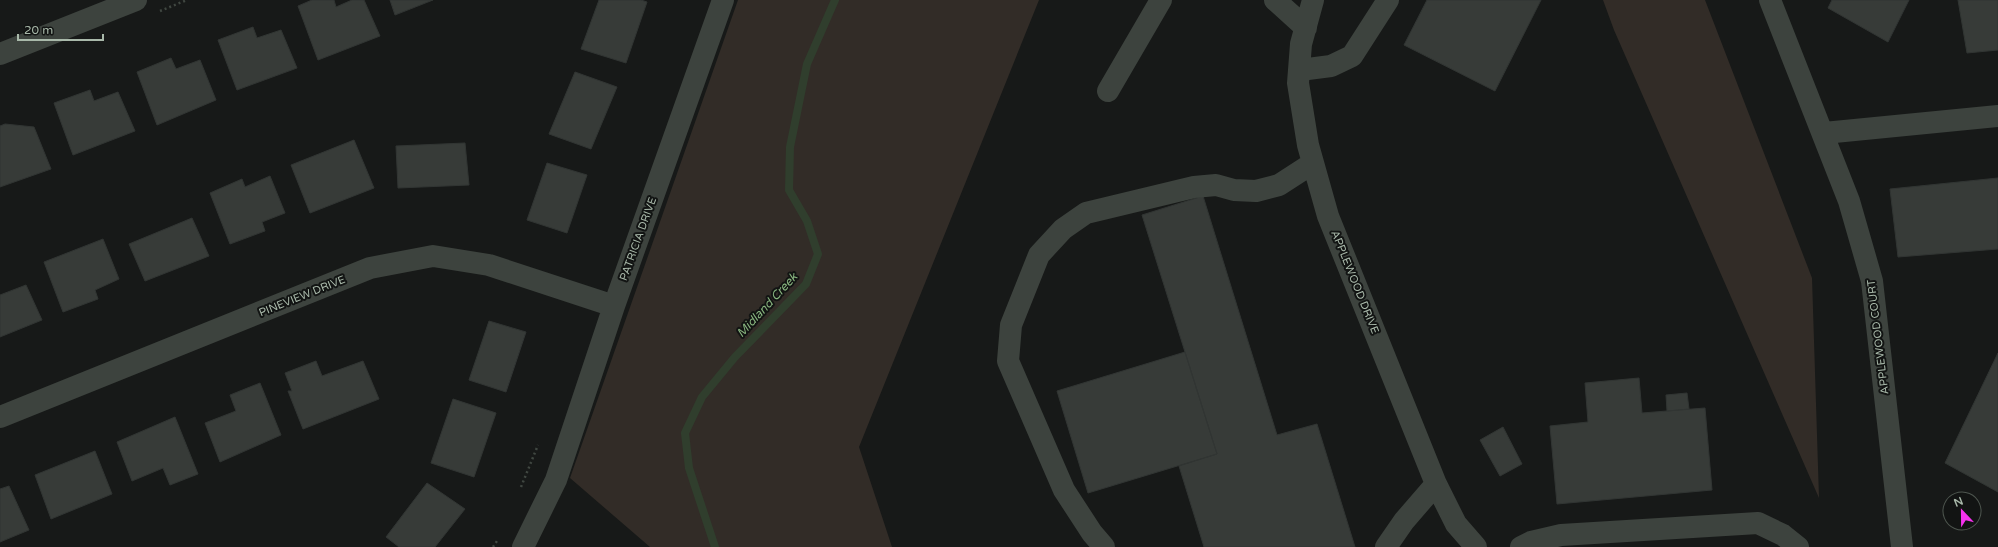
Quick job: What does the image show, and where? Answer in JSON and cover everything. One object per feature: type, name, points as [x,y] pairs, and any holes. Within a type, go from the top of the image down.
[{"type":"street","points":[[0,54],[136,0]]},
{"type":"street","name":"PATRICIA DRIVE","points":[[523,547],[556,480],[614,306],[723,0]]},
{"type":"street","points":[[1108,91],[1161,0]]},
{"type":"street","points":[[1275,0],[1306,28]]},
{"type":"street","name":"APPLEWOOD DRIVE","points":[[1313,0],[1301,44],[1298,83],[1308,145],[1328,216],[1436,484],[1456,524],[1476,547]]},
{"type":"street","points":[[1300,70],[1331,66],[1352,56],[1388,0]]},
{"type":"street","name":"APPLEWOOD COURT","points":[[1770,0],[1824,133],[1849,201],[1872,281],[1902,547]]},
{"type":"street","points":[[1824,133],[1998,116]]},
{"type":"street","points":[[1104,547],[1092,533],[1064,490],[1008,361],[1011,325],[1039,255],[1062,229],[1086,213],[1194,187],[1216,185],[1234,190],[1256,191],[1279,185],[1313,163]]},
{"type":"street","name":"PINEVIEW DRIVE","points":[[0,417],[370,268],[433,256],[490,265],[614,306]]},
{"type":"street","points":[[1386,547],[1404,521],[1436,484]]},
{"type":"street","points":[[1521,547],[1531,542],[1561,535],[1758,524],[1783,535],[1798,547]]},
{"type":"path","points":[[520,492],[540,442]]},
{"type":"path","points":[[493,547],[497,540]]},
{"type":"shaded area","points":[[738,0],[1039,0],[859,447],[892,547],[650,547],[570,478]]},
{"type":"shaded area","points":[[1603,0],[1705,0],[1812,278],[1819,498],[1614,30]]},
{"type":"building","points":[[312,0],[334,0],[336,7],[352,0],[364,0],[380,36],[318,60],[298,6]]},
{"type":"building","points":[[390,0],[433,0],[395,15]]},
{"type":"building","points":[[599,0],[641,0],[647,2],[626,63],[581,49]]},
{"type":"building","points":[[1427,0],[1541,0],[1495,91],[1404,45]]},
{"type":"building","points":[[1832,0],[1909,0],[1888,42],[1828,8]]},
{"type":"building","points":[[1958,0],[1998,0],[1998,50],[1967,53]]},
{"type":"building","points":[[253,27],[257,38],[281,30],[297,68],[237,90],[218,40]]},
{"type":"building","points":[[171,58],[176,69],[200,60],[216,100],[157,125],[137,72]]},
{"type":"building","points":[[575,72],[617,87],[591,149],[549,134]]},
{"type":"building","points":[[90,90],[94,101],[118,92],[135,131],[73,155],[54,103]]},
{"type":"building","points":[[5,124],[34,127],[51,169],[0,187],[0,126]]},
{"type":"building","points":[[354,140],[374,188],[310,213],[291,165]]},
{"type":"building","points":[[465,143],[469,185],[398,188],[396,146]]},
{"type":"building","points":[[547,163],[587,175],[567,233],[527,220]]},
{"type":"building","points":[[270,176],[285,213],[262,222],[265,231],[230,244],[210,193],[242,179],[245,187]]},
{"type":"building","points":[[1998,178],[1998,249],[1898,257],[1890,189]]},
{"type":"building","points":[[1203,196],[1277,435],[1317,424],[1355,547],[1204,547],[1179,466],[1217,454],[1142,215]]},
{"type":"building","points":[[192,218],[209,256],[145,281],[129,244]]},
{"type":"building","points":[[103,239],[119,279],[95,290],[98,299],[63,312],[44,262]]},
{"type":"building","points":[[26,285],[42,320],[0,337],[0,295]]},
{"type":"building","points":[[489,321],[526,332],[506,392],[469,380]]},
{"type":"building","points":[[1185,352],[1217,454],[1088,493],[1057,391]]},
{"type":"building","points":[[1998,353],[1998,492],[1945,463]]},
{"type":"building","points":[[316,361],[322,376],[363,361],[379,399],[303,429],[288,391],[292,391],[285,373]]},
{"type":"building","points":[[1639,378],[1642,413],[1705,408],[1712,490],[1557,504],[1550,426],[1588,422],[1585,383]]},
{"type":"building","points":[[260,383],[281,435],[220,462],[205,423],[236,411],[230,395]]},
{"type":"building","points":[[1687,393],[1689,409],[1667,411],[1666,395]]},
{"type":"building","points":[[453,399],[496,413],[474,477],[431,463]]},
{"type":"building","points":[[175,417],[198,474],[170,485],[163,468],[132,481],[117,442]]},
{"type":"building","points":[[1503,427],[1522,464],[1500,476],[1480,440]]},
{"type":"building","points":[[95,451],[112,494],[51,519],[35,475]]},
{"type":"building","points":[[427,483],[465,509],[435,547],[399,547],[386,537]]},
{"type":"building","points":[[9,486],[29,530],[0,542],[0,489]]},
{"type":"waterway","name":"Midland Creek","points":[[715,547],[689,468],[685,433],[702,397],[735,357],[806,284],[818,254],[807,221],[789,190],[790,147],[807,64],[835,0]]}]
